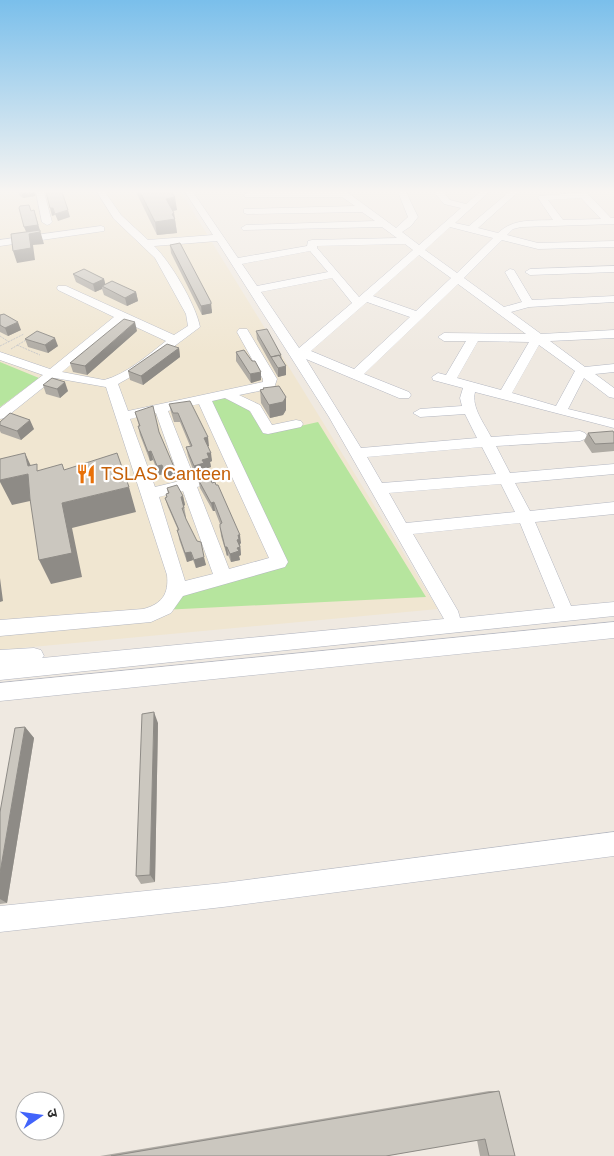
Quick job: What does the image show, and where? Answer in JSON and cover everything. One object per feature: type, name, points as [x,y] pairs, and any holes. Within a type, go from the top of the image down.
[{"type":"street","points":[[4,353],[52,374],[104,384],[124,377],[194,327],[194,319],[159,256],[150,246]]},
{"type":"street","points":[[224,246],[252,290],[299,354],[452,616]]},
{"type":"street","points":[[413,246],[614,394]]},
{"type":"street","points":[[299,354],[423,246]]},
{"type":"street","points":[[355,375],[489,246]]},
{"type":"street","points":[[538,246],[556,271]]},
{"type":"street","points":[[234,262],[312,248],[360,300],[418,316]]},
{"type":"street","points":[[373,252],[418,250]]},
{"type":"street","points":[[530,272],[614,268]]},
{"type":"street","points":[[510,272],[529,304]]},
{"type":"street","points":[[252,290],[335,274]]},
{"type":"street","points":[[62,288],[174,340]]},
{"type":"street","points":[[501,311],[529,304],[614,299]]},
{"type":"street","points":[[0,415],[122,316]]},
{"type":"street","points":[[123,416],[271,383],[243,332]]},
{"type":"street","points":[[444,337],[537,338],[614,334]]},
{"type":"street","points":[[474,337],[444,379],[614,424]]},
{"type":"street","points":[[504,396],[537,338]]},
{"type":"street","points":[[299,354],[404,395]]},
{"type":"street","points":[[581,371],[614,368]]},
{"type":"street","points":[[560,411],[581,371]]},
{"type":"street","points":[[0,628],[152,614],[171,604],[176,591],[176,575],[111,383]]},
{"type":"street","points":[[470,386],[467,398],[470,410],[525,516],[563,605]]},
{"type":"street","points":[[226,394],[256,408],[268,430],[296,424]]},
{"type":"street","points":[[176,591],[279,562],[204,399]]},
{"type":"street","points":[[161,409],[223,578]]},
{"type":"street","points":[[420,413],[470,410]]},
{"type":"street","points":[[357,453],[580,436]]},
{"type":"street","points":[[378,489],[614,469]]},
{"type":"street","points":[[150,494],[236,471]]},
{"type":"street","points":[[402,529],[614,508]]},
{"type":"street","points":[[0,658],[614,599]]},
{"type":"street","points":[[0,671],[614,609]]},
{"type":"street","points":[[0,692],[614,630]]},
{"type":"street","points":[[0,919],[223,895],[614,844]]},
{"type":"path","points":[[0,346],[24,334]]},
{"type":"path","points":[[0,336],[10,342]]},
{"type":"path","points":[[4,353],[30,338]]},
{"type":"path","points":[[17,346],[40,355]]},
{"type":"shaded area","points":[[0,246],[214,246],[438,609],[0,650]]},
{"type":"green space","points":[[0,362],[39,378],[0,407]]},
{"type":"green space","points":[[224,398],[248,409],[265,434],[318,422],[426,597],[162,610],[179,590],[287,563],[211,401]]},
{"type":"building","points":[[12,246],[31,246],[31,248],[13,251]]},
{"type":"building","points":[[170,246],[182,246],[211,302],[211,304],[201,306]]},
{"type":"building","points":[[84,269],[104,279],[93,284],[73,274]]},
{"type":"building","points":[[112,281],[136,292],[125,298],[102,286]]},
{"type":"building","points":[[4,314],[18,322],[5,328],[0,325],[0,315]]},
{"type":"building","points":[[124,319],[135,322],[85,366],[70,363],[109,331]]},
{"type":"building","points":[[267,329],[281,355],[271,357],[256,331]]},
{"type":"building","points":[[37,331],[55,338],[45,345],[25,339]]},
{"type":"building","points":[[167,344],[179,348],[141,376],[128,371]]},
{"type":"building","points":[[244,350],[252,361],[255,361],[261,372],[250,374],[236,352]]},
{"type":"building","points":[[279,355],[286,366],[278,368],[271,357]]},
{"type":"building","points":[[52,378],[65,382],[57,389],[43,385]]},
{"type":"building","points":[[279,386],[286,397],[283,402],[269,405],[260,390]]},
{"type":"building","points":[[190,401],[208,437],[204,438],[211,453],[207,453],[209,458],[202,460],[204,463],[194,466],[186,447],[192,446],[178,413],[173,413],[169,404]]},
{"type":"building","points":[[153,406],[159,432],[174,467],[164,470],[162,465],[157,466],[151,451],[148,452],[135,412]]},
{"type":"building","points":[[10,413],[30,420],[17,431],[0,425],[0,422]]},
{"type":"building","points":[[613,431],[614,443],[595,444],[588,433]]},
{"type":"building","points":[[25,453],[28,466],[37,464],[37,471],[62,464],[64,470],[117,453],[129,487],[62,503],[72,553],[39,560],[28,474],[0,480],[0,459]]},
{"type":"building","points":[[210,476],[212,483],[215,482],[218,485],[240,535],[238,535],[239,539],[237,540],[240,547],[237,548],[239,551],[230,554],[227,547],[225,547],[220,527],[222,523],[214,502],[211,503],[198,479]]},
{"type":"building","points":[[177,485],[183,496],[181,497],[184,508],[182,508],[186,519],[197,541],[201,542],[204,557],[194,560],[191,552],[185,553],[177,530],[179,530],[165,498],[167,497],[166,494],[169,493],[167,488]]},
{"type":"building","points":[[154,712],[150,875],[136,876],[142,714]]},
{"type":"building","points":[[25,727],[0,873],[0,812],[15,728]]},
{"type":"building","points":[[499,1091],[515,1156],[489,1156],[485,1139],[386,1156],[111,1156]]},
{"type":"place","name":"TSLAS Canteen","points":[[86,474]]}]
